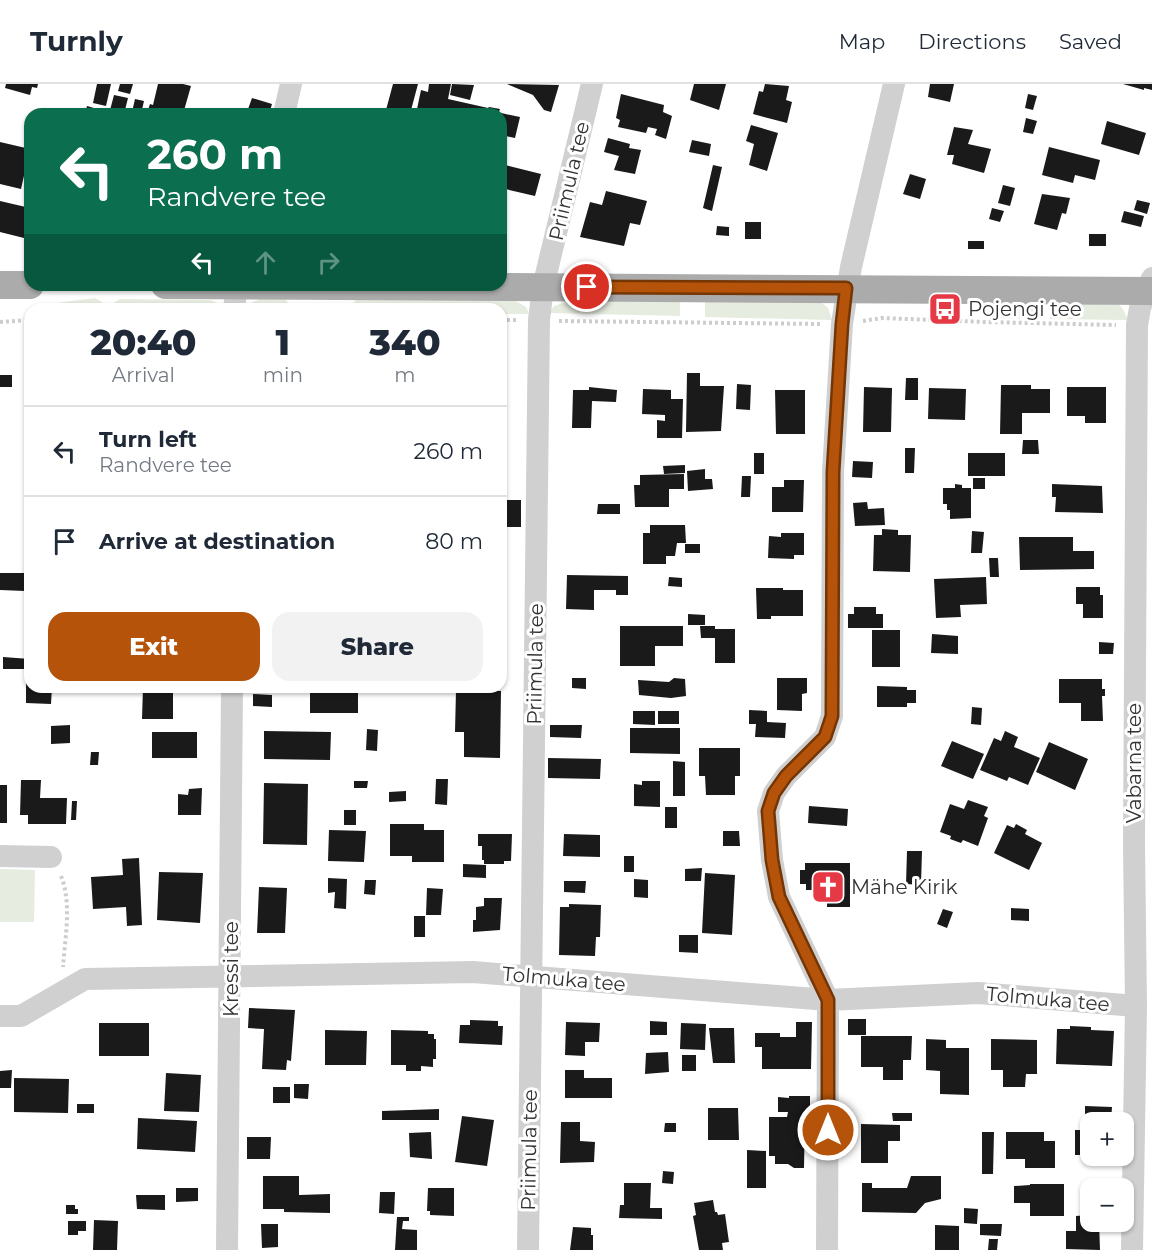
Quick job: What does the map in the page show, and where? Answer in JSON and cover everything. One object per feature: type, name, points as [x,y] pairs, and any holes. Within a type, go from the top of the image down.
[{"type":"main road","points":[[0,285],[24,285]]},
{"type":"main road","points":[[507,287],[1150,287]]},
{"type":"street","points":[[285,108],[291,84]]},
{"type":"street","name":"Priimula tee","points":[[528,1250],[539,320],[543,287],[592,84]]},
{"type":"street","points":[[827,1250],[828,1000],[779,897],[772,860],[768,811],[774,793],[786,776],[825,737],[832,716],[833,472],[842,324],[846,288],[894,84]]},
{"type":"street","name":"Vabarna tee","points":[[1132,1250],[1136,1006],[1134,833],[1137,325],[1140,308],[1150,287]]},
{"type":"street","name":"Kressi tee","points":[[227,1250],[232,693]]},
{"type":"street","points":[[0,856],[51,857]]},
{"type":"street","name":"Tolmuka tee","points":[[0,1016],[21,1016],[85,979],[473,972],[828,1000],[978,993],[1136,1006]]},
{"type":"path","points":[[861,322],[882,318],[1119,325]]},
{"type":"path","points":[[0,322],[24,320]]},
{"type":"path","points":[[557,321],[823,324]]},
{"type":"path","points":[[51,857],[65,886],[66,922],[62,992]]},
{"type":"shaded area","points":[[95,298],[102,302],[102,303],[56,303]]},
{"type":"shaded area","points":[[120,299],[210,300],[217,303],[115,303]]},
{"type":"shaded area","points":[[260,299],[285,299],[288,303],[250,303]]},
{"type":"shaded area","points":[[356,300],[514,300],[526,307],[529,314],[507,314],[507,303],[353,303]]},
{"type":"shaded area","points":[[569,301],[680,302],[680,316],[549,313],[554,306]]},
{"type":"shaded area","points":[[705,301],[822,303],[828,308],[832,320],[705,317]]},
{"type":"shaded area","points":[[1034,302],[1037,306],[1038,319],[992,318],[992,307]]},
{"type":"shaded area","points":[[1054,302],[1119,305],[1128,320],[1050,319],[1050,309]]},
{"type":"shaded area","points":[[0,869],[35,870],[34,922],[0,922]]},
{"type":"building","points":[[6,84],[38,84],[37,88],[32,87],[30,95],[5,88]]},
{"type":"building","points":[[97,84],[111,84],[106,106],[93,103]]},
{"type":"building","points":[[120,84],[133,84],[130,94],[118,91]]},
{"type":"building","points":[[158,84],[191,86],[185,108],[149,108],[150,104],[153,105]]},
{"type":"building","points":[[393,84],[418,84],[412,108],[387,108]]},
{"type":"building","points":[[429,84],[451,84],[448,99],[488,108],[417,108],[421,90],[428,92]]},
{"type":"building","points":[[452,84],[474,85],[470,100],[450,95]]},
{"type":"building","points":[[507,84],[559,85],[551,112],[544,110],[533,95]]},
{"type":"building","points":[[694,84],[726,84],[719,110],[690,100]]},
{"type":"building","points":[[765,84],[789,86],[786,100],[792,102],[787,123],[753,114],[759,91],[763,92]]},
{"type":"building","points":[[930,84],[954,84],[950,102],[928,97]]},
{"type":"building","points":[[1123,84],[1152,84],[1152,90],[1144,88],[1144,90]]},
{"type":"building","points":[[621,94],[664,105],[663,112],[672,116],[666,139],[655,135],[657,129],[648,127],[646,133],[618,127],[620,120],[616,118]]},
{"type":"building","points":[[1028,94],[1037,96],[1033,110],[1025,108]]},
{"type":"building","points":[[114,95],[128,98],[126,108],[111,108]]},
{"type":"building","points":[[252,98],[272,104],[271,108],[248,108]]},
{"type":"building","points":[[135,99],[144,101],[142,108],[133,108]]},
{"type":"building","points":[[507,114],[520,117],[515,138],[507,136]]},
{"type":"building","points":[[1026,118],[1037,121],[1033,134],[1023,132]]},
{"type":"building","points":[[1107,121],[1146,133],[1139,155],[1101,144]]},
{"type":"building","points":[[751,125],[778,133],[767,171],[749,165],[754,144],[746,141]]},
{"type":"building","points":[[954,127],[973,130],[968,144],[991,149],[984,173],[952,164],[954,155],[947,155]]},
{"type":"building","points":[[608,138],[630,144],[629,148],[641,150],[635,174],[614,170],[619,156],[604,152]]},
{"type":"building","points":[[692,140],[711,144],[709,156],[689,152]]},
{"type":"building","points":[[0,142],[24,148],[24,176],[21,189],[0,184]]},
{"type":"building","points":[[1049,147],[1100,160],[1095,180],[1075,175],[1073,183],[1042,175]]},
{"type":"building","points":[[713,165],[722,167],[712,211],[703,208]]},
{"type":"building","points":[[507,166],[541,174],[535,196],[507,189]]},
{"type":"building","points":[[910,174],[926,179],[920,199],[903,194]]},
{"type":"building","points":[[1003,185],[1015,188],[1010,206],[998,203]]},
{"type":"building","points":[[606,191],[647,201],[640,225],[630,223],[624,246],[580,237],[590,202],[602,205]]},
{"type":"building","points":[[1042,194],[1070,198],[1066,214],[1062,213],[1057,230],[1034,224]]},
{"type":"building","points":[[1137,200],[1150,203],[1147,214],[1134,210]]},
{"type":"building","points":[[0,201],[24,207],[24,238],[0,232]]},
{"type":"building","points":[[992,208],[1004,211],[1000,222],[989,219]]},
{"type":"building","points":[[1124,211],[1144,216],[1141,227],[1121,222]]},
{"type":"building","points":[[745,222],[761,222],[761,239],[745,239]]},
{"type":"building","points":[[717,226],[729,227],[729,236],[716,235]]},
{"type":"building","points":[[1089,234],[1106,234],[1106,246],[1089,246]]},
{"type":"building","points":[[968,241],[984,241],[984,249],[968,249]]},
{"type":"building","points":[[687,373],[700,373],[700,386],[724,386],[721,431],[686,432]]},
{"type":"building","points":[[0,375],[12,375],[12,387],[0,387]]},
{"type":"building","points":[[906,378],[918,378],[918,400],[905,400]]},
{"type":"building","points":[[737,384],[751,385],[750,410],[736,409]]},
{"type":"building","points":[[1001,385],[1031,385],[1031,389],[1050,389],[1050,413],[1022,413],[1022,434],[1000,434]]},
{"type":"building","points":[[589,387],[617,390],[616,402],[592,401],[591,428],[572,428],[573,390],[589,390]]},
{"type":"building","points":[[864,387],[892,388],[891,432],[863,432]]},
{"type":"building","points":[[1067,387],[1106,387],[1106,423],[1085,423],[1085,416],[1067,416]]},
{"type":"building","points":[[929,388],[966,389],[965,420],[928,419]]},
{"type":"building","points":[[643,389],[671,390],[671,399],[683,399],[682,438],[657,438],[657,420],[665,421],[665,415],[642,414]]},
{"type":"building","points":[[775,390],[805,390],[805,434],[776,434]]},
{"type":"building","points":[[1023,440],[1038,440],[1039,454],[1022,454]]},
{"type":"building","points":[[905,448],[915,448],[914,473],[905,473]]},
{"type":"building","points":[[754,453],[764,453],[764,474],[754,474]]},
{"type":"building","points":[[968,453],[1005,453],[1005,476],[968,476]]},
{"type":"building","points":[[853,461],[873,462],[872,478],[852,477]]},
{"type":"building","points":[[685,465],[685,473],[664,474],[663,466]]},
{"type":"building","points":[[705,469],[705,479],[712,479],[713,489],[688,491],[687,471]]},
{"type":"building","points":[[684,474],[684,489],[669,489],[669,507],[635,507],[634,485],[640,485],[640,475]]},
{"type":"building","points":[[742,476],[751,476],[750,497],[741,497]]},
{"type":"building","points":[[973,478],[985,478],[985,489],[973,489]]},
{"type":"building","points":[[784,480],[804,480],[803,512],[772,512],[772,487],[784,487]]},
{"type":"building","points":[[955,484],[962,485],[962,488],[971,488],[971,518],[950,519],[950,510],[947,510],[947,504],[943,504],[943,488],[955,488]]},
{"type":"building","points":[[1052,484],[1102,486],[1103,513],[1055,512],[1056,497],[1052,497]]},
{"type":"building","points":[[507,500],[521,500],[521,527],[507,527]]},
{"type":"building","points":[[867,502],[868,509],[884,508],[885,525],[855,526],[853,503]]},
{"type":"building","points":[[598,504],[620,504],[620,514],[597,514]]},
{"type":"building","points":[[650,525],[685,525],[686,543],[677,543],[675,556],[666,556],[666,564],[643,564],[643,533],[650,533]]},
{"type":"building","points":[[882,529],[898,530],[898,535],[911,535],[910,572],[873,571],[874,535],[882,535]]},
{"type":"building","points":[[972,531],[984,532],[982,553],[971,553]]},
{"type":"building","points":[[781,533],[804,533],[804,555],[794,555],[794,559],[768,558],[769,536],[781,537]]},
{"type":"building","points":[[1019,537],[1073,537],[1073,551],[1094,551],[1094,569],[1020,570]]},
{"type":"building","points":[[685,544],[700,544],[700,553],[685,553]]},
{"type":"building","points":[[989,558],[998,558],[999,577],[990,577]]},
{"type":"building","points":[[0,573],[24,573],[24,591],[0,590]]},
{"type":"building","points":[[567,575],[628,576],[628,595],[616,595],[616,590],[594,590],[594,610],[566,609]]},
{"type":"building","points":[[669,577],[682,578],[682,587],[668,586]]},
{"type":"building","points":[[986,577],[987,604],[960,605],[961,617],[936,618],[934,579]]},
{"type":"building","points":[[1076,587],[1100,587],[1100,595],[1103,595],[1103,618],[1083,618],[1083,604],[1076,604]]},
{"type":"building","points":[[756,588],[803,590],[803,616],[771,616],[771,619],[757,619]]},
{"type":"building","points":[[854,607],[876,607],[876,614],[883,614],[883,628],[848,628],[848,614],[854,614]]},
{"type":"building","points":[[688,614],[705,615],[705,625],[688,625]]},
{"type":"building","points":[[620,626],[683,626],[683,646],[655,646],[655,666],[620,666]]},
{"type":"building","points":[[700,626],[735,629],[735,663],[715,663],[715,638],[701,638]]},
{"type":"building","points":[[872,630],[900,630],[900,667],[872,667]]},
{"type":"building","points":[[932,634],[958,636],[958,654],[931,653]]},
{"type":"building","points":[[1099,642],[1114,643],[1113,654],[1099,654]]},
{"type":"building","points":[[3,657],[24,659],[24,669],[3,669]]},
{"type":"building","points":[[572,678],[586,678],[586,689],[572,688]]},
{"type":"building","points":[[674,678],[685,679],[686,696],[671,698],[639,695],[638,680],[669,682]]},
{"type":"building","points":[[777,678],[807,678],[807,693],[802,694],[802,711],[777,710]]},
{"type":"building","points":[[1059,679],[1102,679],[1102,689],[1105,689],[1105,696],[1102,696],[1103,721],[1081,721],[1081,703],[1059,703]]},
{"type":"building","points":[[877,686],[907,687],[907,690],[916,690],[916,703],[907,703],[907,707],[877,707]]},
{"type":"building","points":[[26,693],[52,693],[51,704],[26,703]]},
{"type":"building","points":[[143,693],[173,693],[173,719],[142,719]]},
{"type":"building","points":[[310,693],[358,693],[358,713],[310,713]]},
{"type":"building","points":[[456,693],[501,693],[500,758],[464,757],[464,732],[455,732]]},
{"type":"building","points":[[253,694],[272,695],[272,707],[253,706]]},
{"type":"building","points":[[972,707],[982,708],[981,725],[971,724]]},
{"type":"building","points":[[749,710],[767,711],[767,722],[786,723],[785,738],[755,737],[756,724],[749,724]]},
{"type":"building","points":[[633,711],[655,711],[655,725],[633,724]]},
{"type":"building","points":[[658,711],[679,711],[679,724],[658,724]]},
{"type":"building","points":[[70,725],[70,743],[51,744],[51,726]]},
{"type":"building","points":[[550,725],[582,725],[581,738],[550,737]]},
{"type":"building","points":[[630,728],[680,728],[680,754],[630,753]]},
{"type":"building","points":[[367,729],[378,730],[377,751],[366,750]]},
{"type":"building","points":[[264,731],[331,732],[330,760],[264,759]]},
{"type":"building","points":[[1005,731],[1018,737],[1014,747],[1040,758],[1028,785],[1009,777],[1007,781],[980,770],[994,738],[1001,741]]},
{"type":"building","points":[[152,732],[197,732],[197,758],[152,758]]},
{"type":"building","points":[[952,741],[984,754],[973,779],[941,766]]},
{"type":"building","points":[[1049,742],[1088,759],[1075,790],[1036,772]]},
{"type":"building","points":[[699,748],[740,748],[740,776],[735,776],[735,795],[706,795],[705,776],[699,776]]},
{"type":"building","points":[[91,752],[99,752],[98,765],[90,765]]},
{"type":"building","points":[[548,758],[601,759],[600,779],[548,778]]},
{"type":"building","points":[[673,761],[685,762],[685,796],[673,796]]},
{"type":"building","points":[[436,779],[448,779],[447,805],[435,804]]},
{"type":"building","points":[[21,780],[41,780],[40,798],[67,798],[66,824],[28,824],[28,815],[20,815]]},
{"type":"building","points":[[354,781],[368,781],[367,788],[354,788]]},
{"type":"building","points":[[642,781],[660,781],[660,807],[634,806],[634,784],[642,785]]},
{"type":"building","points":[[264,783],[308,784],[307,845],[263,844]]},
{"type":"building","points":[[0,785],[7,785],[7,823],[0,823]]},
{"type":"building","points":[[202,788],[201,815],[178,815],[178,794],[188,795],[189,789]]},
{"type":"building","points":[[406,791],[406,801],[389,802],[389,792]]},
{"type":"building","points":[[968,800],[988,807],[984,816],[988,818],[978,846],[963,840],[961,843],[950,839],[951,836],[940,832],[950,804],[964,809]]},
{"type":"building","points":[[72,801],[77,801],[76,820],[71,820]]},
{"type":"building","points":[[809,806],[848,809],[847,826],[808,823]]},
{"type":"building","points":[[665,807],[677,807],[677,828],[665,828]]},
{"type":"building","points":[[344,810],[356,810],[356,825],[344,825]]},
{"type":"building","points":[[390,824],[424,824],[424,830],[444,830],[444,862],[412,862],[412,856],[390,856]]},
{"type":"building","points":[[1016,824],[1027,830],[1025,834],[1042,843],[1029,870],[994,853],[1007,825],[1014,828]]},
{"type":"building","points":[[329,830],[366,831],[364,862],[328,861]]},
{"type":"building","points":[[723,831],[739,831],[740,846],[723,846]]},
{"type":"building","points":[[478,834],[512,834],[511,861],[504,861],[504,864],[484,864],[482,846],[478,846]]},
{"type":"building","points":[[564,834],[600,835],[600,857],[563,856]]},
{"type":"building","points":[[907,851],[922,851],[921,885],[906,884]]},
{"type":"building","points":[[624,856],[634,856],[634,872],[624,872]]},
{"type":"building","points":[[139,858],[142,925],[127,926],[126,907],[93,909],[91,877],[123,875],[122,859]]},
{"type":"building","name":"Mähe Kirik","points":[[805,863],[850,863],[850,907],[827,907],[827,890],[806,890],[806,884],[800,884],[800,870],[805,870]]},
{"type":"building","points":[[463,864],[486,865],[486,878],[463,877]]},
{"type":"building","points":[[702,868],[701,881],[685,881],[685,869]]},
{"type":"building","points":[[159,872],[203,873],[200,923],[157,920]]},
{"type":"building","points":[[705,873],[735,875],[732,935],[702,933]]},
{"type":"building","points":[[328,878],[347,879],[346,909],[334,908],[335,892],[328,893]]},
{"type":"building","points":[[634,879],[648,880],[648,898],[634,897]]},
{"type":"building","points":[[365,880],[376,880],[375,895],[364,894]]},
{"type":"building","points":[[564,881],[586,881],[585,893],[564,892]]},
{"type":"building","points":[[259,887],[287,888],[285,933],[257,933]]},
{"type":"building","points":[[427,888],[443,889],[441,915],[426,915]]},
{"type":"building","points":[[484,898],[502,898],[500,930],[473,932],[476,907],[484,906]]},
{"type":"building","points":[[569,904],[601,905],[600,937],[596,937],[595,956],[559,955],[560,907],[569,907]]},
{"type":"building","points":[[1011,908],[1029,909],[1029,921],[1011,920]]},
{"type":"building","points":[[943,909],[953,912],[947,928],[937,924]]},
{"type":"building","points":[[414,916],[425,916],[425,937],[414,937]]},
{"type":"building","points":[[679,935],[698,935],[698,953],[679,952]]},
{"type":"building","points":[[249,1008],[295,1010],[291,1061],[287,1060],[286,1070],[262,1069],[264,1029],[248,1028]]},
{"type":"building","points":[[848,1019],[866,1019],[866,1035],[848,1035]]},
{"type":"building","points":[[470,1020],[498,1021],[498,1026],[503,1026],[502,1045],[459,1043],[460,1025],[470,1025]]},
{"type":"building","points":[[650,1021],[667,1022],[667,1035],[650,1035]]},
{"type":"building","points":[[566,1022],[600,1023],[599,1042],[585,1042],[585,1056],[565,1055]]},
{"type":"building","points":[[796,1022],[812,1022],[811,1069],[762,1069],[762,1047],[755,1047],[755,1033],[780,1033],[780,1037],[796,1037]]},
{"type":"building","points":[[99,1023],[149,1023],[149,1056],[99,1056]]},
{"type":"building","points":[[681,1023],[706,1024],[705,1050],[680,1049]]},
{"type":"building","points":[[1070,1026],[1114,1031],[1112,1066],[1056,1064],[1057,1029],[1070,1029]]},
{"type":"building","points":[[709,1028],[734,1028],[735,1063],[713,1063]]},
{"type":"building","points":[[325,1030],[367,1031],[366,1065],[325,1065]]},
{"type":"building","points":[[391,1030],[428,1031],[428,1034],[434,1034],[436,1059],[433,1059],[433,1067],[421,1066],[421,1071],[406,1071],[406,1065],[391,1065]]},
{"type":"building","points":[[861,1036],[912,1036],[911,1060],[903,1060],[903,1080],[883,1080],[883,1067],[861,1067]]},
{"type":"building","points":[[926,1039],[946,1040],[946,1048],[969,1048],[969,1095],[940,1094],[940,1071],[926,1070]]},
{"type":"building","points":[[991,1039],[1037,1040],[1037,1074],[1026,1074],[1025,1087],[1003,1087],[1003,1070],[991,1070]]},
{"type":"building","points":[[668,1052],[669,1072],[645,1074],[646,1053]]},
{"type":"building","points":[[682,1055],[696,1055],[696,1071],[682,1071]]},
{"type":"building","points":[[12,1070],[11,1088],[0,1088],[0,1071]]},
{"type":"building","points":[[565,1070],[584,1070],[584,1078],[612,1078],[612,1098],[565,1098]]},
{"type":"building","points":[[166,1073],[201,1075],[199,1112],[164,1111]]},
{"type":"building","points":[[14,1078],[69,1079],[68,1113],[14,1112]]},
{"type":"building","points":[[294,1084],[309,1084],[308,1099],[294,1098]]},
{"type":"building","points":[[273,1087],[290,1087],[290,1103],[273,1103]]},
{"type":"building","points":[[789,1096],[810,1096],[810,1113],[805,1113],[804,1168],[775,1164],[775,1156],[769,1156],[769,1117],[787,1117],[788,1112],[778,1112],[778,1097],[789,1098]]},
{"type":"building","points":[[77,1104],[94,1104],[94,1113],[77,1113]]},
{"type":"building","points":[[1085,1106],[1112,1107],[1112,1112],[1085,1112]]},
{"type":"building","points":[[708,1108],[738,1108],[739,1140],[708,1140]]},
{"type":"building","points":[[439,1109],[439,1120],[382,1120],[382,1111]]},
{"type":"building","points":[[892,1113],[912,1113],[912,1121],[893,1121]]},
{"type":"building","points":[[462,1116],[494,1120],[487,1166],[455,1162]]},
{"type":"building","points":[[138,1118],[197,1121],[195,1152],[137,1149]]},
{"type":"building","points":[[561,1122],[580,1122],[580,1141],[595,1142],[594,1162],[560,1163]]},
{"type":"building","points":[[665,1123],[676,1123],[676,1132],[664,1132]]},
{"type":"building","points":[[861,1124],[900,1125],[900,1141],[888,1141],[888,1163],[861,1163]]},
{"type":"building","points":[[1075,1130],[1080,1130],[1080,1155],[1075,1155]]},
{"type":"building","points":[[431,1132],[432,1159],[410,1157],[409,1133]]},
{"type":"building","points":[[982,1132],[994,1132],[993,1174],[982,1174]]},
{"type":"building","points":[[1006,1132],[1044,1132],[1044,1141],[1055,1141],[1055,1168],[1025,1168],[1025,1159],[1006,1159]]},
{"type":"building","points":[[247,1137],[271,1137],[270,1159],[247,1159]]},
{"type":"building","points":[[747,1150],[766,1151],[766,1188],[747,1188]]},
{"type":"building","points":[[663,1171],[674,1172],[673,1184],[662,1183]]},
{"type":"building","points":[[263,1176],[299,1176],[299,1195],[330,1194],[330,1213],[263,1209]]},
{"type":"building","points":[[911,1176],[941,1176],[941,1199],[925,1203],[916,1213],[862,1212],[862,1183],[872,1183],[872,1188],[907,1188]]},
{"type":"building","points":[[624,1183],[651,1183],[650,1208],[662,1208],[662,1219],[619,1218],[620,1205],[624,1205]]},
{"type":"building","points":[[1064,1184],[1064,1216],[1030,1216],[1030,1203],[1014,1203],[1014,1186]]},
{"type":"building","points":[[176,1188],[198,1188],[198,1201],[176,1202]]},
{"type":"building","points":[[428,1188],[454,1188],[454,1216],[430,1215],[430,1211],[427,1211]]},
{"type":"building","points":[[380,1192],[395,1192],[394,1214],[379,1213]]},
{"type":"building","points":[[136,1195],[165,1195],[165,1210],[137,1209]]},
{"type":"building","points":[[713,1200],[715,1212],[718,1215],[725,1214],[729,1242],[722,1243],[723,1250],[699,1250],[693,1216],[696,1215],[694,1203]]},
{"type":"building","points":[[66,1205],[75,1205],[78,1214],[66,1214]]},
{"type":"building","points":[[964,1208],[978,1209],[977,1224],[964,1223]]},
{"type":"building","points":[[1076,1216],[1080,1216],[1080,1232],[1099,1232],[1100,1250],[1066,1249],[1066,1231],[1076,1231]]},
{"type":"building","points":[[397,1217],[409,1217],[409,1221],[403,1221],[402,1229],[417,1230],[417,1250],[395,1250]]},
{"type":"building","points":[[94,1220],[118,1221],[117,1250],[93,1250]]},
{"type":"building","points":[[68,1221],[86,1221],[86,1231],[78,1231],[78,1235],[68,1235]]},
{"type":"building","points":[[261,1224],[278,1224],[278,1247],[262,1248]]},
{"type":"building","points":[[980,1224],[1002,1224],[1001,1236],[980,1235]]},
{"type":"building","points":[[935,1225],[959,1226],[959,1250],[935,1250]]},
{"type":"building","points":[[573,1227],[591,1228],[593,1250],[570,1250]]},
{"type":"building","points":[[989,1239],[998,1239],[997,1250],[988,1250]]},
{"type":"place","name":"Pojengi tee","points":[[945,309]]},
{"type":"place","name":"Mähe Kirik","points":[[828,887]]},
{"type":"route","points":[[587,287],[846,288],[833,472],[832,716],[825,737],[786,776],[774,793],[768,811],[772,860],[779,897],[828,1000],[828,1130]]}]
